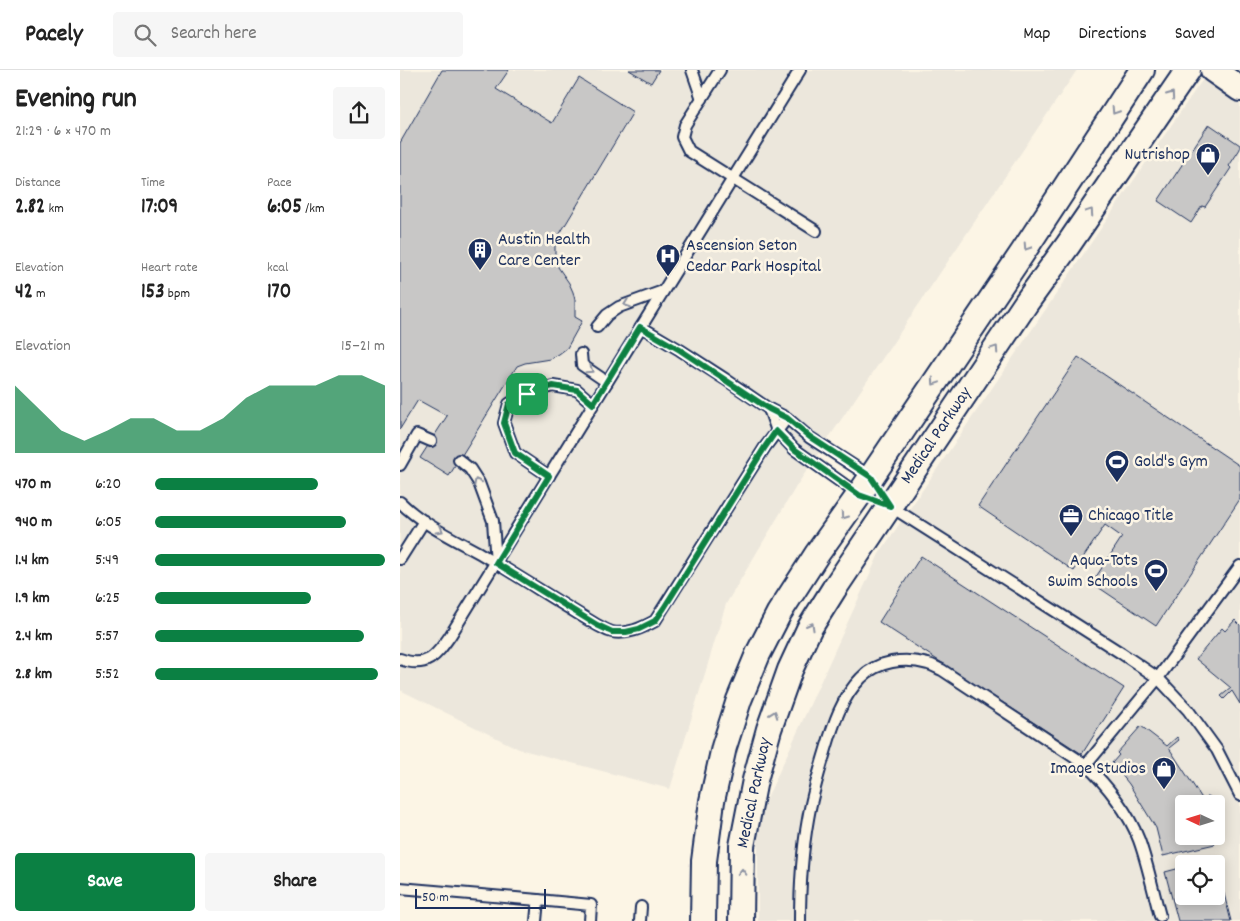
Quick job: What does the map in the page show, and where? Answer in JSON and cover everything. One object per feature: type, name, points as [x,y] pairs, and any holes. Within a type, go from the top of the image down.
[{"type":"street","name":"Medical Parkway","points":[[703,921],[704,861],[712,801],[724,747],[739,700],[758,654],[779,613],[817,554],[1023,252],[1142,70]]},
{"type":"street","name":"Medical Parkway","points":[[741,921],[742,846],[755,780],[769,729],[790,670],[809,629],[1026,303],[1188,70]]},
{"type":"street","points":[[1212,70],[1240,89]]},
{"type":"street","points":[[865,486],[890,506]]},
{"type":"lane","points":[[692,70],[702,99]]},
{"type":"lane","points":[[720,70],[685,125],[682,137],[688,151],[816,231]]},
{"type":"lane","points":[[400,659],[411,663],[424,662],[436,655],[450,636],[800,70]]},
{"type":"lane","points":[[597,327],[606,315],[619,307],[663,290]]},
{"type":"lane","points":[[640,327],[695,360],[769,409],[787,418],[865,486]]},
{"type":"lane","points":[[581,354],[582,365],[607,382]]},
{"type":"lane","points":[[549,476],[515,453],[504,423],[509,404],[527,394],[553,386],[577,390],[593,404]]},
{"type":"lane","points":[[769,409],[776,431],[794,449],[865,486]]},
{"type":"lane","points":[[400,502],[424,521],[597,625],[612,632],[626,632],[639,629],[655,621],[765,447],[787,418]]},
{"type":"lane","points":[[400,465],[417,435],[431,441]]},
{"type":"lane","points":[[459,460],[470,469],[479,483],[493,521],[496,563]]},
{"type":"lane","points":[[890,506],[1122,653],[1158,678],[1188,710],[1217,750],[1240,795]]},
{"type":"lane","points":[[402,553],[424,521]]},
{"type":"lane","points":[[1086,765],[1158,678],[1240,566]]},
{"type":"lane","points":[[800,921],[802,870],[808,819],[820,768],[838,713],[848,694],[860,679],[871,670],[884,664],[900,661],[915,661],[929,664],[942,670],[1086,765],[1113,796],[1139,840],[1160,916]]},
{"type":"lane","points":[[400,888],[591,905],[590,921]]},
{"type":"lane","points":[[536,921],[538,900]]},
{"type":"lane","points":[[640,921],[641,907]]},
{"type":"shaded area","name":"Ascension Seton Cedar Park Hospital","points":[[400,70],[1077,70],[797,485],[726,604],[670,789],[519,749],[400,690]]},
{"type":"shaded area","points":[[1210,70],[1240,70],[1240,921],[758,921],[758,818],[879,554]]},
{"type":"building","name":"Austin Health Care Center","points":[[442,70],[509,70],[496,89],[552,123],[579,78],[633,112],[558,237],[555,246],[558,267],[573,292],[575,317],[582,321],[567,348],[559,354],[550,359],[517,366],[449,476],[420,458],[447,416],[418,400],[400,429],[400,143]]},
{"type":"building","points":[[629,70],[659,70],[651,83]]},
{"type":"building","points":[[1209,124],[1240,145],[1240,149],[1229,166],[1231,168],[1205,207],[1202,206],[1191,223],[1158,201]]},
{"type":"building","name":"Gold's Gym","points":[[1078,357],[1240,466],[1240,499],[1156,626],[1092,583],[1122,537],[1105,525],[1074,571],[978,506]]},
{"type":"building","points":[[921,556],[1124,688],[1082,754],[879,622]]},
{"type":"building","points":[[1235,620],[1240,625],[1240,704],[1232,691],[1224,699],[1221,696],[1231,688],[1196,659],[1222,628],[1225,631]]},
{"type":"building","name":"Image Studios","points":[[1141,726],[1167,746],[1177,737],[1179,740],[1169,748],[1200,795],[1175,795],[1175,845],[1211,845],[1163,856],[1156,828],[1129,784],[1112,763],[1119,755],[1117,753]]},
{"type":"building","points":[[1175,869],[1175,905],[1225,905],[1225,898],[1231,921],[1178,921],[1165,872]]},
{"type":"place","name":"Nutrishop","points":[[1208,176]]},
{"type":"place","name":"Austin Health Care Center","points":[[480,271]]},
{"type":"place","name":"Ascension Seton Cedar Park Hospital","points":[[668,277]]},
{"type":"place","name":"Gold's Gym","points":[[1117,483]]},
{"type":"place","name":"Chicago Title","points":[[1071,537]]},
{"type":"place","name":"Aqua-Tots Swim Schools","points":[[1156,592]]},
{"type":"place","name":"Image Studios","points":[[1164,790]]},
{"type":"route","points":[[640,327],[680,350],[769,409],[787,418],[810,437],[871,477],[890,506],[859,495],[794,449],[776,431],[655,621],[639,629],[626,632],[612,632],[597,625],[496,563],[549,476],[515,453],[504,423],[509,404],[527,394],[553,386],[577,390],[593,404],[640,327]]}]
